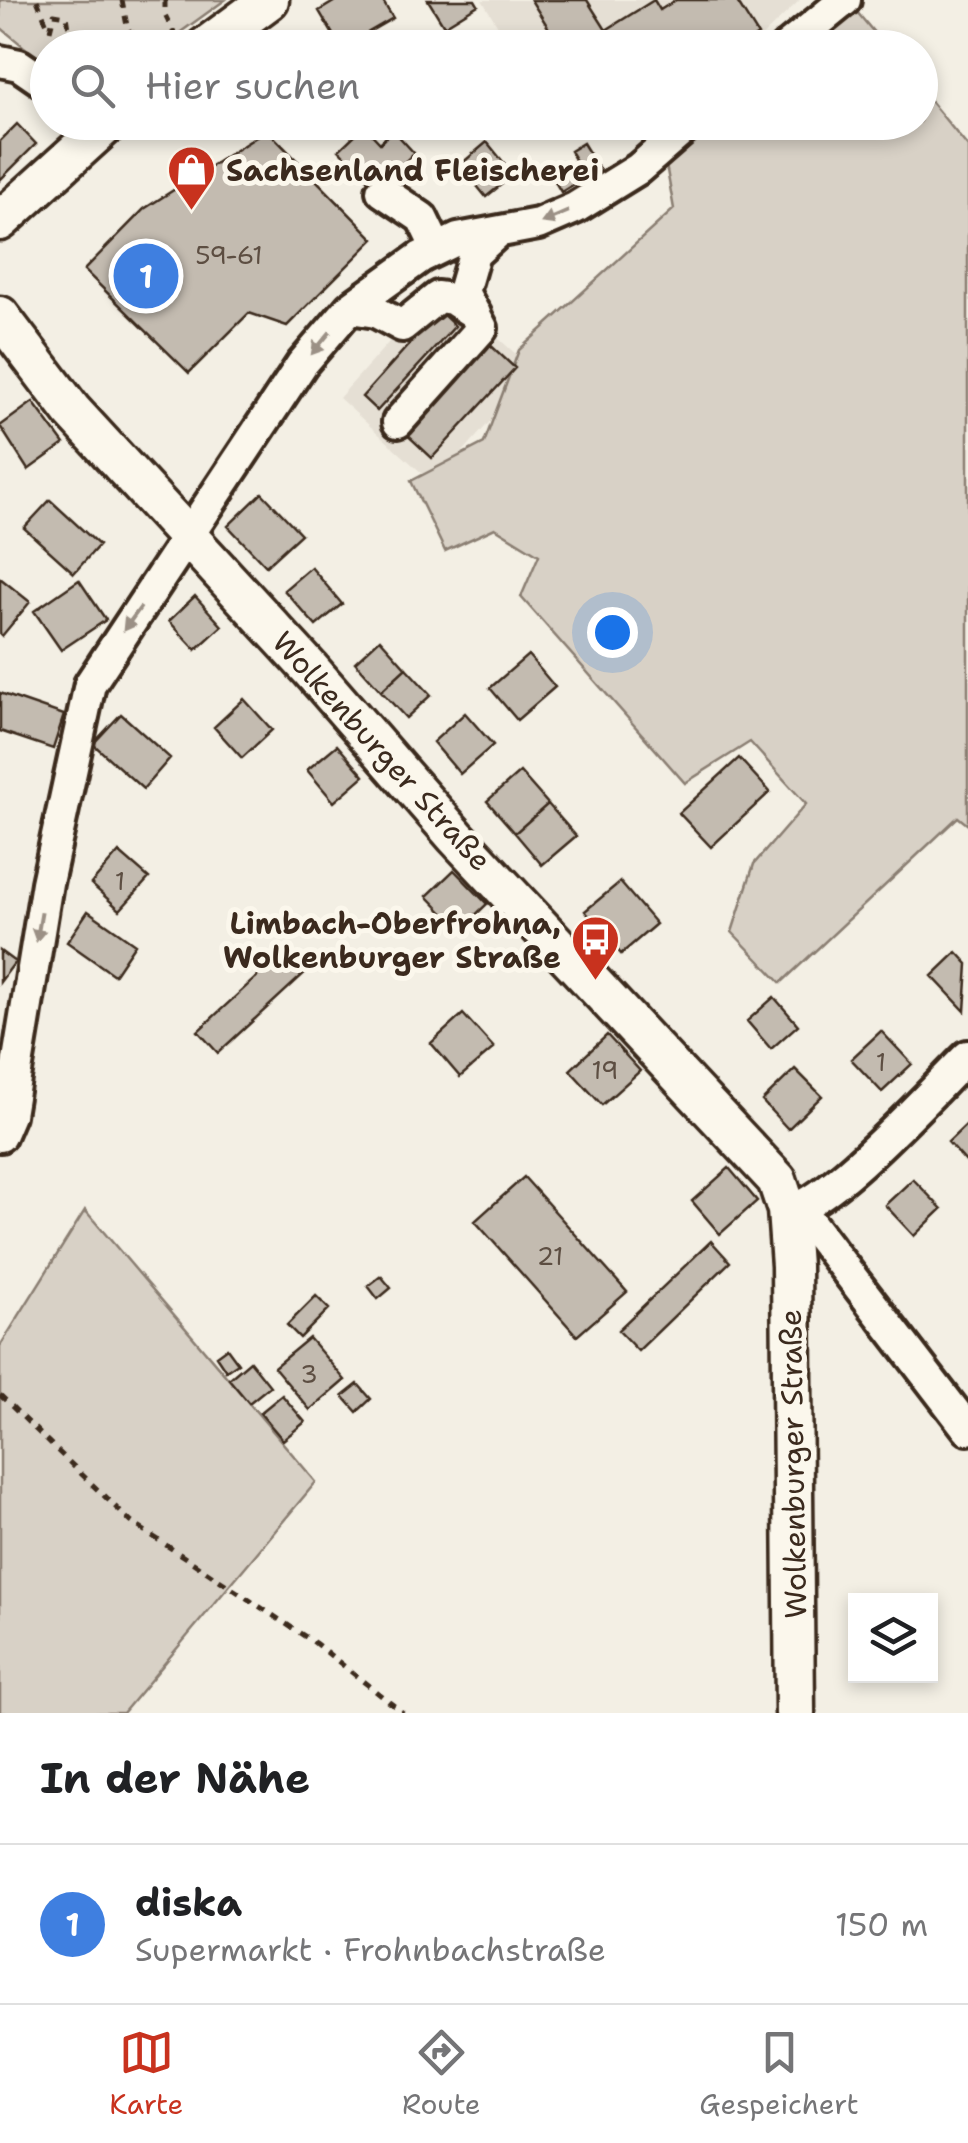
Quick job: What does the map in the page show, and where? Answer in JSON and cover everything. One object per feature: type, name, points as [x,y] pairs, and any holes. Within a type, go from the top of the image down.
[{"type":"main road","points":[[228,30],[269,0]]},
{"type":"main road","points":[[0,221],[84,140]]},
{"type":"main road","name":"Wolkenburger Straße","points":[[0,316],[72,411],[310,669],[456,837],[768,1167],[794,1210],[794,1713]]},
{"type":"street","points":[[808,30],[846,0]]},
{"type":"street","points":[[0,61],[19,65],[30,73]]},
{"type":"street","points":[[0,1136],[8,1115],[47,883],[90,684],[302,364],[350,308],[436,249],[458,238],[538,224],[575,208],[638,169],[671,140]]},
{"type":"street","points":[[382,191],[422,218],[436,249]]},
{"type":"street","points":[[398,422],[482,328],[463,292],[474,254],[496,232]]},
{"type":"street","points":[[350,308],[376,312],[402,326],[438,297],[452,299],[475,314]]},
{"type":"street","points":[[794,1210],[833,1187],[968,1056]]},
{"type":"street","name":"Wolkenburger Straße","points":[[794,1210],[968,1429]]},
{"type":"path","points":[[37,0],[50,30]]},
{"type":"path","points":[[122,0],[128,30]]},
{"type":"path","points":[[166,0],[172,30]]},
{"type":"path","points":[[50,30],[54,14],[67,16],[69,30]]},
{"type":"path","points":[[0,1395],[131,1522],[315,1643],[403,1713]]},
{"type":"shaded area","points":[[0,0],[225,0],[184,30],[30,30],[30,52],[0,27]]},
{"type":"shaded area","points":[[482,0],[800,0],[769,30],[501,30]]},
{"type":"shaded area","points":[[847,0],[872,30],[810,30]]},
{"type":"shaded area","points":[[938,111],[968,147],[968,825],[958,817],[781,983],[732,932],[754,864],[806,804],[750,742],[685,783],[521,597],[539,555],[495,528],[445,551],[411,481],[484,443],[519,350],[674,209],[663,148],[672,140],[938,140]]},
{"type":"shaded area","points":[[439,286],[535,371],[434,484],[339,398]]},
{"type":"shaded area","points":[[85,1210],[316,1482],[123,1713],[0,1713],[0,1346]]},
{"type":"building","points":[[337,0],[382,0],[393,18],[372,30],[330,30],[319,11]]},
{"type":"building","points":[[428,0],[475,0],[478,5],[444,26]]},
{"type":"building","points":[[531,0],[587,0],[606,30],[550,30]]},
{"type":"building","points":[[654,0],[660,10],[676,0],[736,0],[755,30],[606,30]]},
{"type":"building","points":[[17,124],[36,144],[0,180],[0,141]]},
{"type":"building","points":[[251,140],[277,140],[374,239],[287,326],[249,313],[189,373],[84,270],[144,209]]},
{"type":"building","points":[[349,140],[402,140],[414,153],[377,189],[339,150]]},
{"type":"building","points":[[487,142],[509,169],[498,179],[502,184],[486,197],[460,165]]},
{"type":"building","points":[[583,143],[599,169],[561,192],[551,175],[576,161],[570,151]]},
{"type":"building","points":[[439,311],[455,326],[377,411],[362,397]]},
{"type":"building","points":[[485,340],[515,368],[432,458],[402,430]]},
{"type":"building","points":[[33,402],[64,444],[28,470],[0,426]]},
{"type":"building","points":[[262,493],[301,534],[266,566],[228,526]]},
{"type":"building","points":[[50,500],[99,545],[74,573],[24,528]]},
{"type":"building","points":[[311,567],[342,604],[316,626],[284,590]]},
{"type":"building","points":[[0,578],[30,602],[2,636],[0,634]]},
{"type":"building","points":[[79,580],[106,620],[61,650],[34,611]]},
{"type":"building","points":[[195,596],[222,626],[196,650],[169,621]]},
{"type":"building","points":[[380,639],[406,668],[381,691],[355,662]]},
{"type":"building","points":[[528,655],[555,687],[517,720],[490,688]]},
{"type":"building","points":[[406,668],[431,695],[406,718],[381,691]]},
{"type":"building","points":[[0,693],[64,715],[53,749],[0,731]]},
{"type":"building","points":[[244,699],[272,730],[242,758],[214,727]]},
{"type":"building","points":[[465,713],[493,745],[460,774],[433,742]]},
{"type":"building","points":[[121,714],[170,758],[143,789],[93,744]]},
{"type":"building","points":[[337,745],[364,776],[334,802],[307,770]]},
{"type":"building","points":[[739,758],[770,792],[711,847],[679,813]]},
{"type":"building","points":[[520,772],[548,804],[515,833],[487,801]]},
{"type":"building","points":[[548,804],[576,836],[542,865],[515,833]]},
{"type":"building","points":[[119,852],[149,878],[120,910],[91,884]]},
{"type":"building","points":[[454,870],[487,904],[460,930],[427,896]]},
{"type":"building","points":[[620,882],[656,924],[621,954],[585,911]]},
{"type":"building","points":[[88,911],[135,944],[114,975],[67,942]]},
{"type":"building","points":[[288,948],[308,970],[218,1053],[198,1031]]},
{"type":"building","points":[[0,951],[15,962],[0,982]]},
{"type":"building","points":[[957,952],[968,964],[965,1011],[932,976]]},
{"type":"building","points":[[774,997],[798,1025],[771,1049],[747,1021]]},
{"type":"building","points":[[463,1014],[494,1048],[460,1077],[431,1043]]},
{"type":"building","points":[[881,1031],[912,1064],[882,1092],[851,1059]]},
{"type":"building","points":[[607,1035],[640,1071],[602,1105],[570,1070]]},
{"type":"building","points":[[795,1069],[822,1096],[788,1129],[762,1101]]},
{"type":"building","points":[[968,1123],[968,1164],[948,1142]]},
{"type":"building","points":[[729,1168],[757,1201],[720,1234],[692,1201]]},
{"type":"building","points":[[524,1177],[627,1292],[577,1336],[475,1221]]},
{"type":"building","points":[[913,1179],[942,1209],[914,1236],[885,1205]]},
{"type":"building","points":[[711,1241],[730,1262],[638,1351],[618,1330]]},
{"type":"building","points":[[381,1276],[391,1288],[378,1299],[368,1286]]},
{"type":"building","points":[[316,1296],[329,1309],[300,1338],[287,1325]]},
{"type":"building","points":[[309,1338],[345,1380],[310,1410],[274,1367]]},
{"type":"building","points":[[227,1348],[238,1363],[226,1371],[216,1356]]},
{"type":"building","points":[[250,1361],[270,1386],[249,1403],[229,1379]]},
{"type":"building","points":[[358,1384],[371,1399],[357,1412],[343,1396]]},
{"type":"building","points":[[282,1395],[305,1422],[283,1440],[260,1413]]},
{"type":"place","name":"Sachsenland Fleischerei","points":[[191,212]]},
{"type":"place","name":"diska","points":[[146,276]]},
{"type":"place","name":"Limbach-Oberfrohna, Wolkenburger Straße","points":[[596,982]]}]
